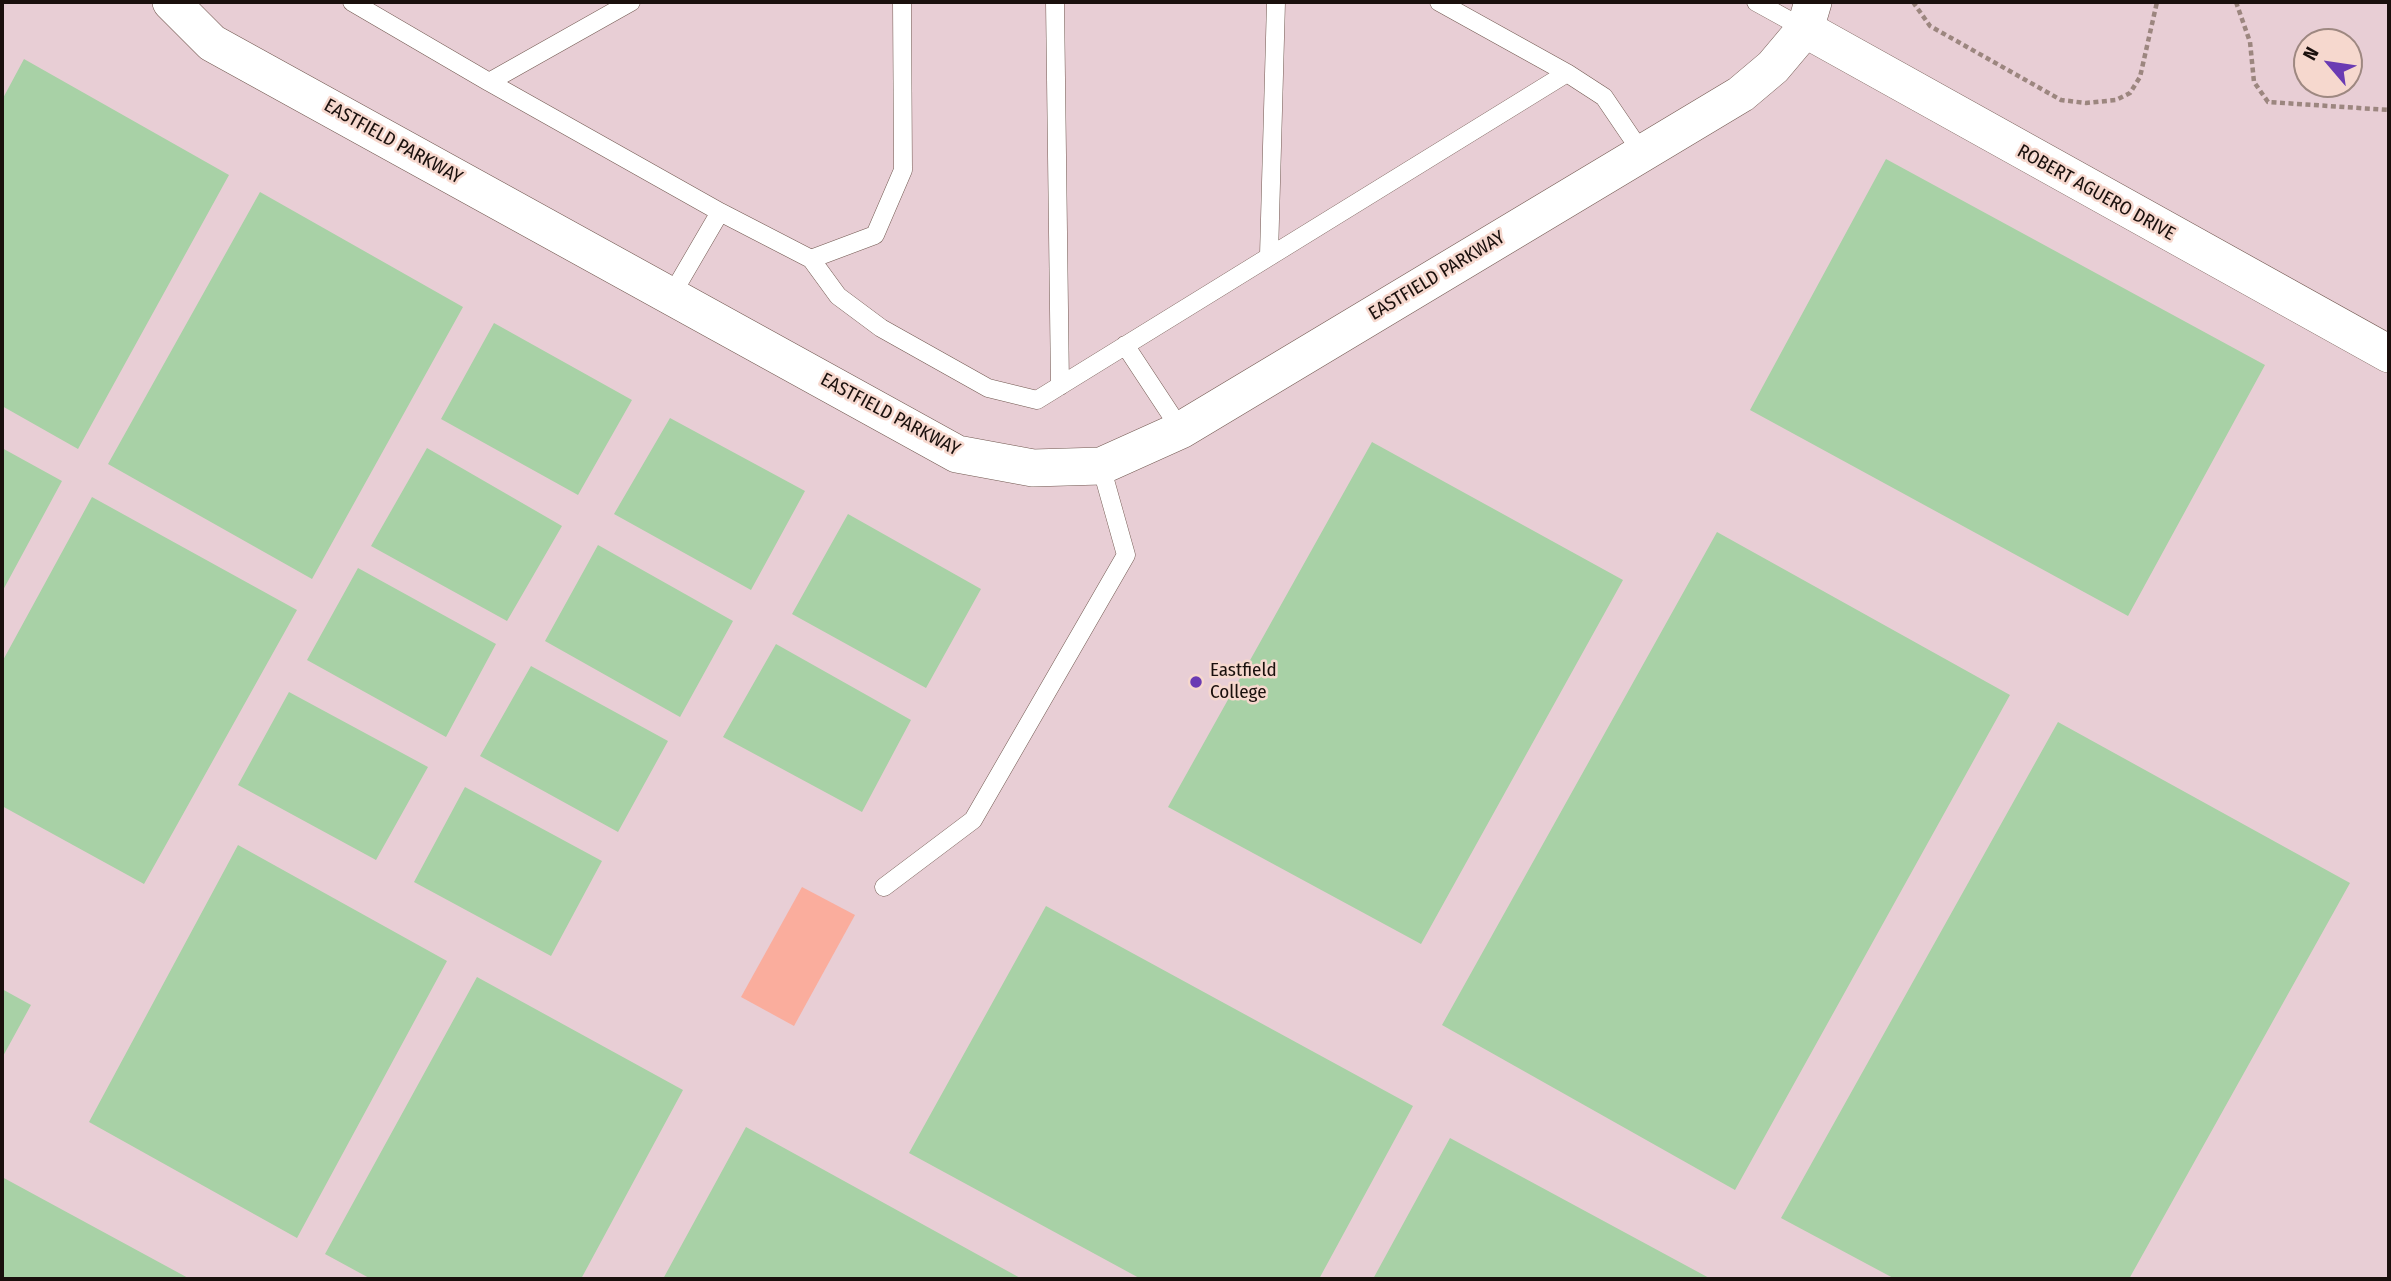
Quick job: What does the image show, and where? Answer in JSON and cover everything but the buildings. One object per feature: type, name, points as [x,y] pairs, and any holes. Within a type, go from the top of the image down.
[{"type":"street","name":"EASTFIELD PARKWAY","points":[[170,2],[212,43],[957,454],[1033,468],[1101,466],[1181,430],[1741,94],[1773,67],[1809,16]]},
{"type":"street","name":"ROBERT AGUERO DRIVE","points":[[1809,16],[2389,354]]},
{"type":"lane","points":[[352,2],[720,212],[811,259],[838,296],[881,328],[988,388],[1037,400],[1567,73]]},
{"type":"lane","points":[[489,82],[631,2]]},
{"type":"lane","points":[[811,259],[875,235],[903,170],[902,2]]},
{"type":"lane","points":[[1055,2],[1060,386]]},
{"type":"lane","points":[[1269,255],[1276,2]]},
{"type":"lane","points":[[1439,2],[1567,73],[1604,97],[1642,153]]},
{"type":"lane","points":[[1756,2],[1809,16]]},
{"type":"lane","points":[[671,296],[720,212]]},
{"type":"lane","points":[[1125,345],[1181,430]]},
{"type":"lane","points":[[884,887],[973,820],[1126,555],[1101,466]]},
{"type":"path","points":[[1913,2],[1930,26],[2061,100],[2086,103],[2116,100],[2130,93],[2140,76],[2157,2]]},
{"type":"path","points":[[2236,2],[2250,42],[2254,82],[2268,102],[2389,110]]},
{"type":"shaded area","name":"Eastfield College","points":[[2,2],[2389,2],[2389,1279],[2,1279]]},
{"type":"green space","points":[[24,59],[229,175],[78,449],[2,406],[2,100]]},
{"type":"green space","points":[[1886,159],[2265,365],[2128,616],[1750,410]]},
{"type":"green space","points":[[260,192],[463,307],[312,579],[108,464]]},
{"type":"green space","points":[[494,323],[632,400],[578,495],[441,419]]},
{"type":"green space","points":[[670,418],[805,491],[751,590],[614,514]]},
{"type":"green space","points":[[1372,442],[1623,580],[1421,944],[1168,807]]},
{"type":"green space","points":[[2,448],[62,481],[2,592]]},
{"type":"green space","points":[[427,448],[562,526],[507,621],[371,546]]},
{"type":"green space","points":[[92,497],[297,610],[144,884],[2,806],[2,662]]},
{"type":"green space","points":[[848,514],[981,589],[926,688],[792,614]]},
{"type":"green space","points":[[1717,532],[2010,695],[1735,1190],[1442,1025]]},
{"type":"green space","points":[[598,545],[733,621],[680,717],[545,641]]},
{"type":"green space","points":[[358,568],[496,644],[446,737],[307,660]]},
{"type":"green space","points":[[776,644],[911,720],[862,812],[723,737]]},
{"type":"green space","points":[[531,666],[668,741],[618,832],[480,756]]},
{"type":"green space","points":[[289,692],[428,767],[376,860],[238,785]]},
{"type":"green space","points":[[2058,722],[2350,883],[2129,1279],[1895,1279],[1781,1218]]},
{"type":"green space","points":[[465,787],[602,861],[551,956],[414,882]]},
{"type":"green space","points":[[238,845],[447,961],[297,1238],[89,1122]]},
{"type":"green space","points":[[1046,906],[1413,1106],[1319,1279],[1141,1279],[909,1153]]},
{"type":"green space","points":[[477,977],[683,1090],[581,1279],[371,1279],[325,1254]]},
{"type":"green space","points":[[2,989],[31,1005],[2,1058]]},
{"type":"green space","points":[[746,1127],[1022,1279],[663,1279]]},
{"type":"green space","points":[[1450,1138],[1711,1279],[1373,1279]]},
{"type":"green space","points":[[2,1177],[190,1279],[2,1279]]},
{"type":"place","name":"Eastfield College","points":[[1196,682]]}]
